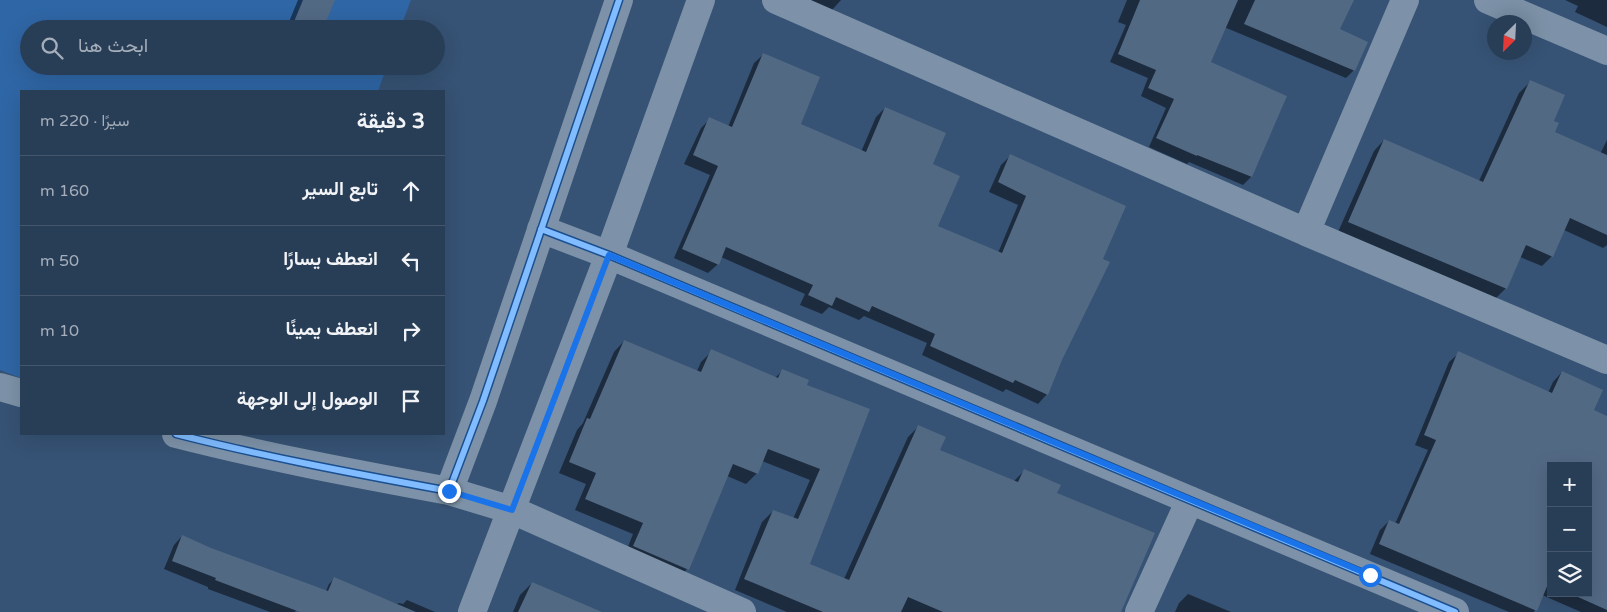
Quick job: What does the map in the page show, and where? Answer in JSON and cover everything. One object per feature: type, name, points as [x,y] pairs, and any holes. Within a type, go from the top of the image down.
[{"type":"street","points":[[449,491],[483,401],[619,0]]},
{"type":"street","points":[[472,612],[609,255],[701,0]]},
{"type":"street","points":[[776,0],[1306,232],[1607,360]]},
{"type":"street","points":[[1306,232],[1404,0]]},
{"type":"street","points":[[1488,0],[1607,51]]},
{"type":"street","points":[[541,229],[609,255],[1455,612]]},
{"type":"street","points":[[0,387],[20,393]]},
{"type":"street","points":[[180,435],[305,464],[449,491],[512,510],[742,612]]},
{"type":"street","points":[[1139,612],[1190,500]]},
{"type":"shaded area","points":[[0,0],[411,0],[403,20],[20,20],[20,75],[384,75],[378,90],[20,90],[20,378],[0,370]]},
{"type":"building","points":[[303,0],[335,0],[327,20],[295,20]]},
{"type":"building","points":[[1140,0],[1238,0],[1211,62],[1287,96],[1252,177],[1156,138],[1174,99],[1148,88],[1156,70],[1118,54]]},
{"type":"building","points":[[1255,0],[1354,0],[1340,29],[1368,42],[1355,71],[1244,24]]},
{"type":"building","points":[[763,53],[820,77],[801,124],[866,152],[885,107],[946,133],[933,164],[960,176],[938,226],[1002,253],[1026,196],[998,182],[1010,154],[1126,206],[1103,259],[1110,262],[1062,360],[1048,395],[1015,380],[1013,383],[930,346],[935,334],[872,306],[869,312],[836,297],[832,306],[808,295],[813,285],[726,247],[719,265],[682,249],[718,166],[693,155],[709,117],[732,127]]},
{"type":"building","points":[[1530,80],[1565,95],[1554,121],[1559,123],[1555,132],[1607,155],[1607,235],[1570,218],[1553,257],[1526,245],[1507,289],[1348,222],[1384,139],[1483,182]]},
{"type":"building","points":[[624,340],[701,372],[711,349],[778,378],[782,369],[809,380],[807,385],[870,409],[810,564],[849,580],[918,425],[946,437],[940,450],[1018,482],[1024,469],[1061,485],[1057,493],[1155,533],[1121,612],[943,612],[908,597],[901,612],[823,612],[744,579],[773,510],[798,519],[820,469],[768,449],[758,474],[733,464],[689,570],[633,546],[643,523],[585,499],[596,473],[569,462],[587,418],[590,419]]},
{"type":"building","points":[[1458,351],[1552,393],[1562,371],[1603,390],[1594,410],[1607,416],[1607,610],[1578,597],[1592,597],[1592,462],[1547,462],[1547,586],[1537,611],[1379,544],[1389,520],[1399,524],[1436,440],[1424,435]]},
{"type":"building","points":[[182,535],[211,548],[328,591],[334,577],[416,612],[300,612],[215,580],[216,578],[172,561]]},
{"type":"building","points":[[532,582],[602,612],[518,612]]},
{"type":"cycle path","points":[[180,435],[278,458],[449,491],[483,401],[619,0]]},
{"type":"cycle path","points":[[541,229],[609,255],[1455,612]]},
{"type":"route","points":[[449,491],[512,510],[609,255],[1370,575]]}]
